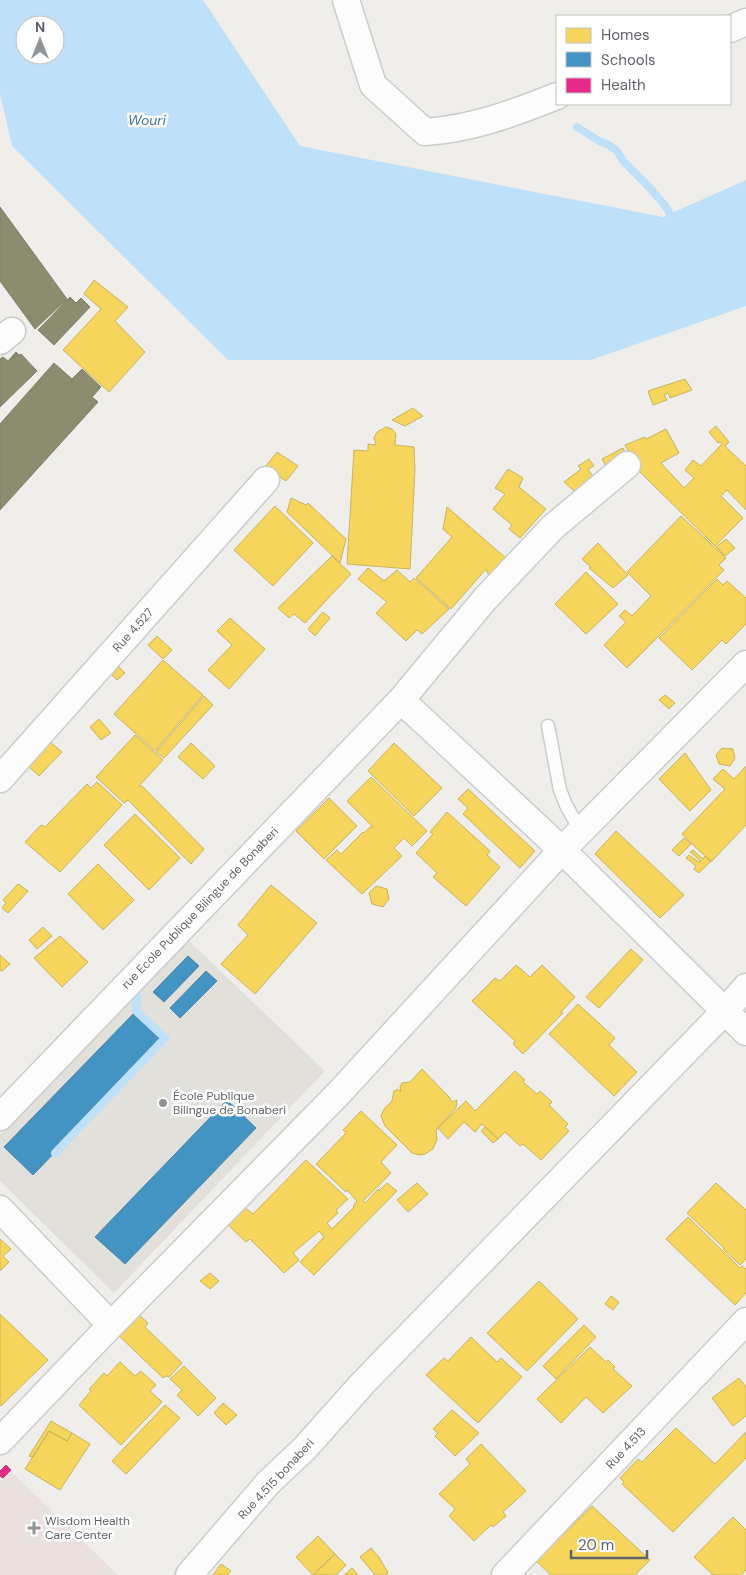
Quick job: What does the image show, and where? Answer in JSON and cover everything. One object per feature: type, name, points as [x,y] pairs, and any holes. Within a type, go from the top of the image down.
[{"type":"street","points":[[346,0],[373,85],[425,132],[451,130],[507,116],[556,96]]},
{"type":"street","points":[[731,29],[746,22]]},
{"type":"street","name":"rue Ecole Publique Bilingue de Bonaberi","points":[[0,1117],[401,700],[485,599],[552,527],[627,465]]},
{"type":"street","name":"Rue 4.527","points":[[0,779],[266,480]]},
{"type":"street","points":[[0,1440],[339,1093],[562,850],[746,664]]},
{"type":"street","points":[[401,700],[562,850],[746,1032]]},
{"type":"street","name":"Rue 4.515 bonaberi","points":[[189,1575],[268,1483],[305,1448],[363,1383],[724,1012],[746,987]]},
{"type":"street","points":[[0,1209],[111,1325]]},
{"type":"street","name":"Rue 4.513","points":[[505,1575],[746,1323]]},
{"type":"lane","points":[[548,726],[560,790],[581,832]]},
{"type":"shaded area","name":"École Publique Bilingue de Bonaberi","points":[[188,940],[325,1071],[114,1293],[0,1181],[0,1135]]},
{"type":"shaded area","name":"Wisdom Health Care Center","points":[[10,1471],[118,1575],[0,1575],[0,1481]]},
{"type":"water","name":"Wouri","points":[[0,0],[203,0],[300,146],[663,217],[746,180],[746,306],[591,360],[228,360],[12,146],[0,94]]},
{"type":"building: Homes","points":[[94,280],[128,307],[115,321],[145,352],[109,392],[63,350],[101,309],[84,294]]},
{"type":"building: Homes","points":[[685,379],[692,390],[670,398],[668,393],[664,395],[667,400],[653,405],[648,391]]},
{"type":"building: Homes","points":[[413,408],[423,416],[405,426],[392,420]]},
{"type":"building: Homes","points":[[716,426],[729,442],[725,446],[746,466],[746,510],[727,490],[721,496],[743,518],[715,546],[640,472],[625,445],[645,437],[646,439],[666,429],[679,453],[661,463],[684,488],[694,478],[685,470],[693,460],[701,466],[722,444],[718,443],[709,432]]},
{"type":"building: Homes","points":[[386,427],[392,429],[396,434],[395,445],[414,447],[415,469],[410,569],[347,564],[354,450],[368,451],[368,444],[376,445],[374,438],[377,432]]},
{"type":"building: Homes","points":[[623,448],[627,458],[607,468],[602,459]]},
{"type":"building: Homes","points":[[277,452],[298,466],[286,481],[265,467]]},
{"type":"building: Homes","points":[[589,459],[594,466],[588,469],[594,478],[574,491],[564,482],[581,469],[578,466]]},
{"type":"building: Homes","points":[[508,469],[523,478],[519,487],[546,509],[520,538],[509,529],[512,525],[493,509],[505,494],[495,488]]},
{"type":"building: Homes","points":[[291,498],[306,505],[308,503],[346,539],[340,563],[287,512]]},
{"type":"building: Homes","points":[[275,506],[313,543],[273,586],[234,550]]},
{"type":"building: Homes","points":[[447,507],[507,559],[490,578],[486,569],[451,609],[416,578],[452,537],[443,529]]},
{"type":"building: Homes","points":[[681,516],[726,558],[719,565],[724,570],[627,668],[604,645],[626,622],[619,616],[625,610],[632,616],[651,596],[627,572]]},
{"type":"building: Homes","points":[[726,539],[735,548],[725,556],[716,547]]},
{"type":"building: Homes","points":[[598,543],[628,575],[613,588],[589,568],[591,567],[582,559]]},
{"type":"building: Homes","points":[[332,556],[351,574],[305,623],[294,614],[289,618],[278,608]]},
{"type":"building: Homes","points":[[368,568],[384,581],[397,570],[410,582],[414,578],[449,609],[422,634],[417,630],[406,641],[376,613],[387,602],[358,579]]},
{"type":"building: Homes","points":[[586,572],[618,604],[586,634],[555,604]]},
{"type":"building: Homes","points":[[717,579],[723,585],[727,581],[746,598],[746,624],[726,644],[722,640],[692,670],[659,638]]},
{"type":"building: Homes","points":[[323,612],[330,618],[315,636],[308,629]]},
{"type":"building: Homes","points":[[230,618],[265,649],[229,689],[208,670],[232,645],[217,631]]},
{"type":"building: Homes","points":[[157,636],[172,650],[163,659],[148,645]]},
{"type":"building: Homes","points":[[163,660],[203,695],[155,751],[114,714]]},
{"type":"building: Homes","points":[[119,667],[125,673],[117,680],[111,674]]},
{"type":"building: Homes","points":[[665,695],[675,703],[669,709],[659,700]]},
{"type":"building: Homes","points":[[204,696],[213,705],[164,758],[156,752]]},
{"type":"building: Homes","points":[[99,719],[111,733],[101,740],[90,727]]},
{"type":"building: Homes","points":[[135,735],[163,760],[139,786],[142,786],[204,849],[191,864],[128,800],[124,803],[96,777]]},
{"type":"building: Homes","points":[[49,741],[62,752],[39,776],[28,766]]},
{"type":"building: Homes","points":[[191,743],[215,766],[203,779],[178,757]]},
{"type":"building: Homes","points":[[394,743],[442,788],[414,816],[368,771]]},
{"type":"building: Homes","points":[[722,748],[733,749],[735,758],[730,766],[719,764],[716,755]]},
{"type":"building: Homes","points":[[685,753],[711,790],[690,811],[659,779]]},
{"type":"building: Homes","points":[[746,766],[746,825],[711,862],[682,834],[725,789],[713,779],[723,769],[734,779]]},
{"type":"building: Homes","points":[[371,777],[427,831],[412,846],[404,838],[394,848],[402,856],[362,894],[326,860],[337,850],[341,854],[363,832],[373,827],[347,801]]},
{"type":"building: Homes","points":[[97,782],[122,805],[60,872],[25,842],[41,825],[45,827],[87,784],[91,788]]},
{"type":"building: Homes","points":[[468,789],[535,851],[520,868],[463,814],[468,808],[458,799]]},
{"type":"building: Homes","points":[[329,798],[357,826],[324,859],[296,831]]},
{"type":"building: Homes","points":[[447,812],[490,851],[487,855],[500,867],[466,906],[433,877],[437,873],[416,853],[433,834],[430,832]]},
{"type":"building: Homes","points":[[135,814],[180,858],[149,890],[104,845]]},
{"type":"building: Homes","points":[[616,831],[684,895],[660,918],[595,854]]},
{"type":"building: Homes","points":[[684,838],[691,844],[679,856],[672,850]]},
{"type":"building: Homes","points":[[693,850],[703,859],[705,856],[711,861],[699,873],[694,869],[696,866],[686,858],[689,855],[699,862],[701,861],[690,852]]},
{"type":"building: Homes","points":[[98,864],[134,900],[103,930],[68,894]]},
{"type":"building: Homes","points":[[18,884],[28,891],[8,913],[2,908],[6,903],[3,900]]},
{"type":"building: Homes","points":[[271,885],[317,923],[255,994],[221,964],[248,935],[238,925]]},
{"type":"building: Homes","points":[[376,886],[387,889],[389,899],[383,907],[372,904],[369,893]]},
{"type":"building: Homes","points":[[43,927],[52,936],[37,949],[29,940]]},
{"type":"building: Homes","points":[[60,936],[88,962],[62,987],[34,958]]},
{"type":"building: Homes","points":[[631,949],[643,960],[599,1008],[586,997]]},
{"type":"building: Homes","points":[[0,955],[10,964],[2,971],[0,970]]},
{"type":"building: Homes","points":[[516,965],[530,977],[542,965],[575,997],[561,1012],[563,1013],[523,1054],[513,1044],[515,1041],[472,1001],[495,978],[500,981]]},
{"type":"building: Homes","points":[[578,1004],[615,1038],[609,1045],[637,1072],[614,1096],[549,1034]]},
{"type":"building: Homes","points":[[422,1069],[452,1102],[457,1100],[456,1108],[436,1130],[437,1140],[433,1149],[419,1155],[412,1153],[385,1126],[381,1116],[384,1109],[392,1101],[394,1091],[398,1089],[401,1092],[400,1087],[402,1083],[410,1082]]},
{"type":"building: Homes","points":[[515,1071],[525,1080],[523,1082],[537,1094],[540,1091],[552,1102],[549,1105],[568,1124],[565,1127],[569,1131],[541,1160],[523,1144],[520,1146],[505,1132],[498,1139],[482,1124],[475,1132],[464,1122],[448,1139],[438,1128],[466,1101],[475,1111]]},
{"type":"building: Homes","points":[[361,1111],[397,1145],[381,1162],[391,1173],[363,1201],[365,1203],[378,1189],[379,1191],[387,1183],[397,1191],[314,1275],[300,1262],[324,1237],[319,1231],[293,1253],[299,1260],[284,1273],[250,1239],[246,1242],[226,1223],[243,1206],[253,1214],[306,1160],[348,1199],[336,1210],[338,1213],[327,1223],[332,1229],[354,1207],[357,1201],[316,1164],[346,1133],[343,1130]]},
{"type":"building: Homes","points":[[485,1127],[498,1139],[493,1143],[481,1131]]},
{"type":"building: Homes","points":[[417,1183],[428,1194],[408,1212],[397,1200]]},
{"type":"building: Homes","points":[[716,1183],[746,1210],[746,1259],[740,1265],[687,1213]]},
{"type":"building: Homes","points":[[688,1217],[740,1268],[742,1266],[746,1269],[746,1293],[735,1305],[666,1239]]},
{"type":"building: Homes","points":[[0,1239],[11,1249],[3,1256],[9,1262],[0,1271]]},
{"type":"building: Homes","points":[[210,1273],[219,1281],[210,1289],[200,1281]]},
{"type":"building: Homes","points":[[539,1281],[578,1319],[527,1371],[487,1333]]},
{"type":"building: Homes","points":[[611,1296],[619,1302],[613,1310],[605,1304]]},
{"type":"building: Homes","points":[[0,1314],[48,1360],[1,1406],[0,1405]]},
{"type":"building: Homes","points":[[131,1315],[136,1319],[139,1315],[148,1323],[145,1327],[182,1363],[169,1377],[163,1378],[114,1331]]},
{"type":"building: Homes","points":[[584,1325],[596,1337],[556,1379],[543,1366]]},
{"type":"building: Homes","points":[[471,1337],[497,1362],[501,1358],[522,1377],[478,1423],[426,1375],[444,1358],[448,1361]]},
{"type":"building: Homes","points":[[590,1347],[606,1362],[608,1360],[615,1367],[613,1369],[632,1386],[603,1413],[586,1397],[561,1423],[537,1399]]},
{"type":"building: Homes","points":[[120,1362],[135,1376],[141,1371],[156,1385],[150,1391],[162,1402],[121,1445],[79,1405],[91,1391],[89,1389],[104,1373],[107,1376]]},
{"type":"building: Homes","points":[[184,1366],[216,1398],[198,1416],[177,1395],[182,1390],[170,1379]]},
{"type":"building: Homes","points":[[739,1378],[746,1387],[746,1416],[733,1426],[712,1398]]},
{"type":"building: Homes","points":[[223,1403],[237,1415],[226,1425],[214,1413]]},
{"type":"building: Homes","points":[[165,1405],[180,1418],[126,1474],[112,1461]]},
{"type":"building: Homes","points":[[452,1410],[479,1433],[455,1456],[435,1436],[438,1433],[433,1429]]},
{"type":"building: Homes","points":[[51,1421],[72,1433],[67,1441],[49,1431],[33,1457],[29,1456]]},
{"type":"building: Homes","points":[[676,1428],[715,1464],[746,1432],[746,1458],[673,1532],[622,1484],[624,1482],[620,1478],[638,1459],[642,1462]]},
{"type":"building: Homes","points":[[49,1431],[67,1441],[72,1433],[90,1444],[60,1490],[25,1469]]},
{"type":"building: Homes","points":[[481,1444],[526,1491],[503,1512],[506,1516],[493,1527],[491,1525],[474,1541],[449,1516],[455,1509],[439,1494],[470,1464],[466,1459]]},
{"type":"building: Homes","points":[[592,1506],[650,1560],[635,1575],[551,1575],[536,1561]]},
{"type":"building: Homes","points":[[733,1517],[746,1530],[746,1570],[741,1575],[713,1575],[694,1557]]},
{"type":"building: Homes","points":[[318,1536],[335,1554],[313,1575],[296,1557]]},
{"type":"building: Homes","points":[[371,1548],[379,1557],[388,1573],[386,1575],[375,1575],[360,1557]]},
{"type":"building: Homes","points":[[335,1554],[346,1565],[336,1575],[313,1575]]},
{"type":"building: Homes","points":[[221,1564],[231,1571],[227,1575],[213,1575]]},
{"type":"building: Homes","points":[[352,1568],[358,1575],[344,1575]]},
{"type":"building: Schools","points":[[188,956],[199,966],[164,1002],[153,992]]},
{"type":"building: Schools","points":[[206,971],[217,981],[180,1018],[170,1008]]},
{"type":"building: Schools","points":[[135,1012],[164,1039],[33,1175],[4,1147]]},
{"type":"building: Schools","points":[[227,1100],[256,1128],[125,1264],[95,1237]]},
{"type":"building: Health","points":[[6,1465],[11,1470],[3,1478],[0,1476],[0,1471]]},
{"type":"building: Industry","points":[[0,207],[67,299],[35,329],[0,281]]},
{"type":"building: Industry","points":[[70,297],[76,303],[81,298],[90,307],[54,345],[38,330]]},
{"type":"building: Industry","points":[[16,352],[19,355],[21,354],[37,371],[0,407],[0,359],[3,357],[8,361]]},
{"type":"building: Industry","points":[[54,363],[72,379],[82,369],[101,387],[92,397],[98,402],[0,510],[0,424]]},
{"type":"waterway","points":[[577,127],[617,151],[624,162],[666,207],[675,223]]},
{"type":"waterway","points":[[55,1153],[165,1038],[136,1011],[137,997]]},
{"type":"place","name":"École Publique Bilingue de Bonaberi","points":[[163,1103]]},
{"type":"place","name":"Wisdom Health Care Center","points":[[34,1528]]}]
